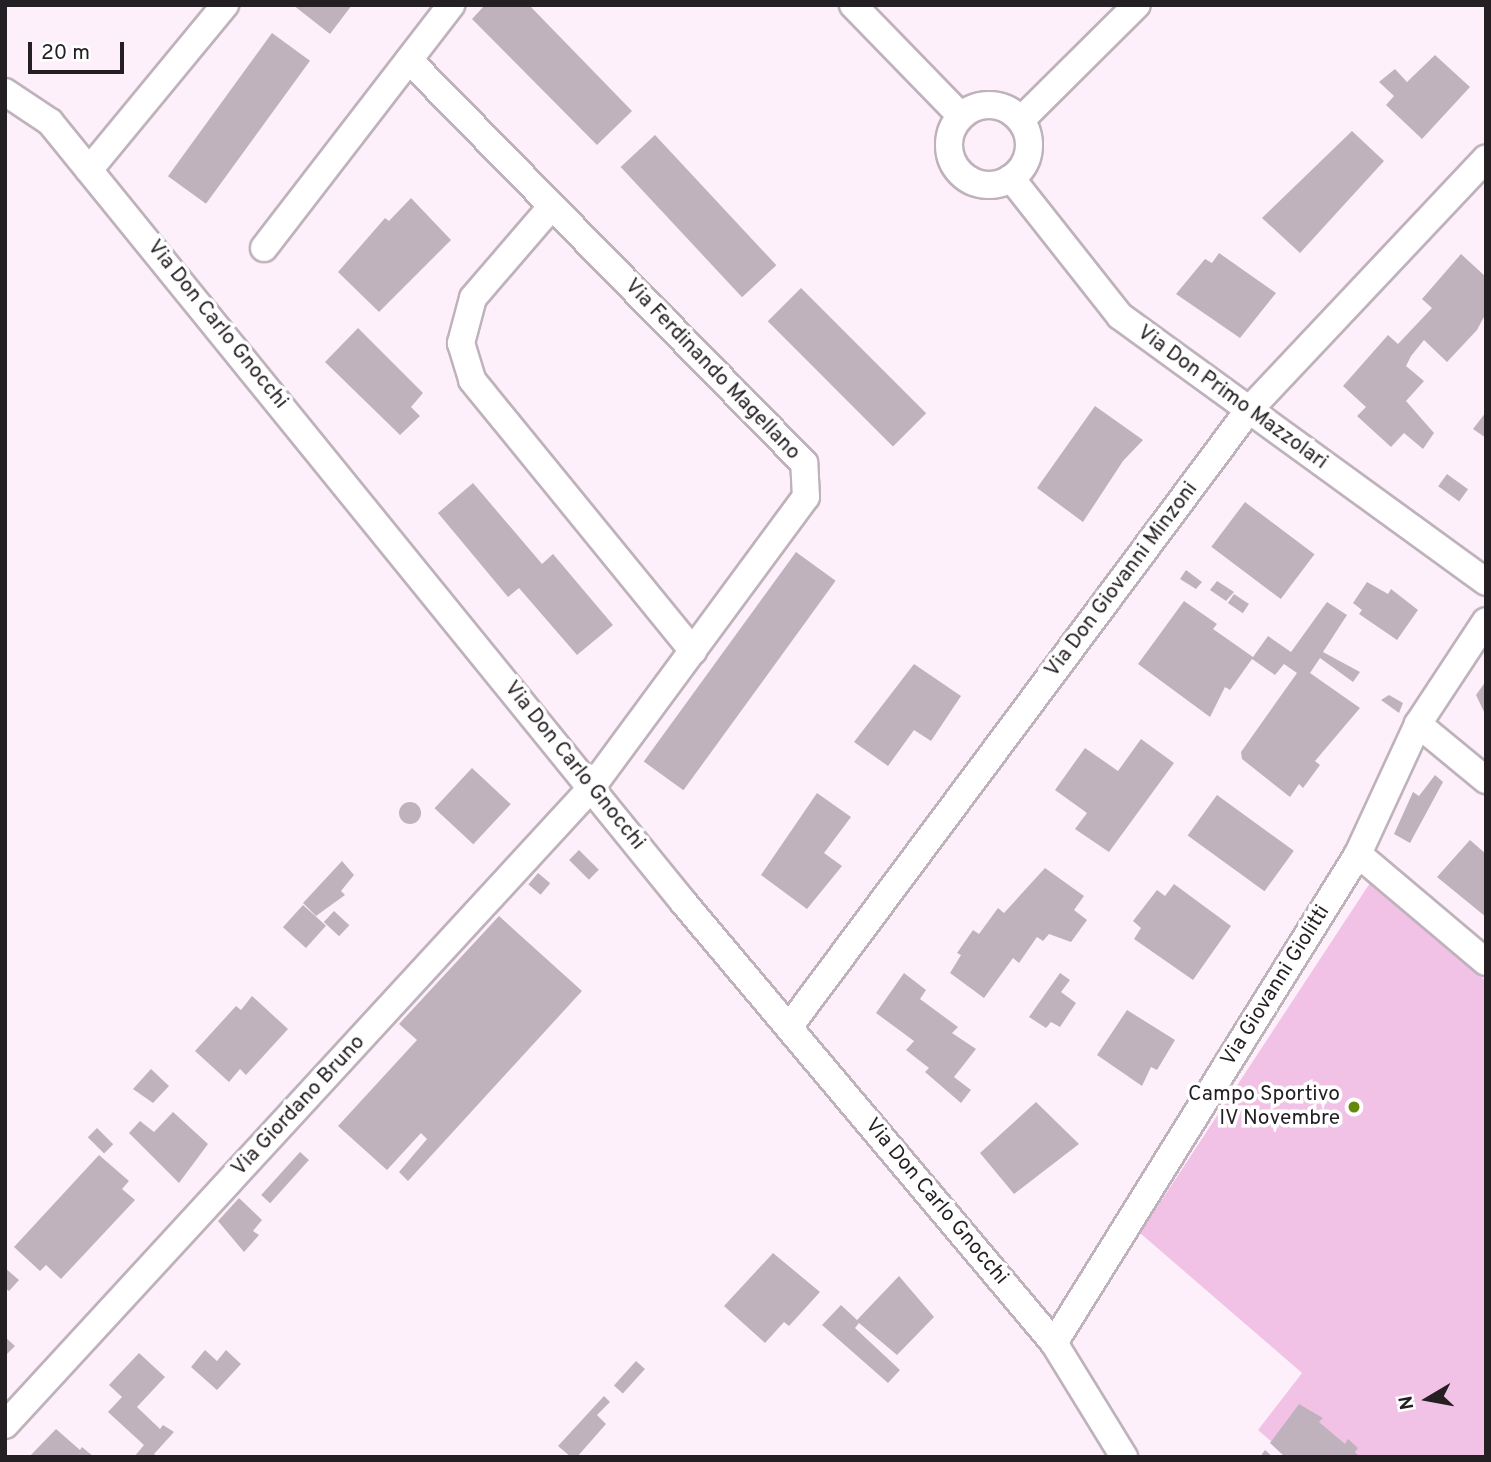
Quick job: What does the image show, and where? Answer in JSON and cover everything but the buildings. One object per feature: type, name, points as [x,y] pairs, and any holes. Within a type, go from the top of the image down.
[{"type":"street","points":[[89,170],[225,5]]},
{"type":"street","points":[[264,248],[451,5]]},
{"type":"street","points":[[853,5],[961,116]]},
{"type":"street","points":[[1021,120],[1138,5]]},
{"type":"street","name":"Via Ferdinando Magellano","points":[[409,60],[804,463],[806,497],[592,788]]},
{"type":"street","name":"Via Don Carlo Gnocchi","points":[[5,92],[50,122],[592,788],[1054,1343],[1124,1457]]},
{"type":"street","points":[[985,104],[1011,110],[1021,120],[1030,145],[1021,169],[1012,178],[987,185],[962,175],[954,165],[949,140],[961,116],[985,104]]},
{"type":"street","name":"Via Don Giovanni Minzoni","points":[[789,1027],[1248,411],[1486,158]]},
{"type":"street","name":"Via Don Primo Mazzolari","points":[[1012,178],[1121,316],[1486,582]]},
{"type":"street","points":[[552,206],[473,298],[461,343],[472,380],[693,651]]},
{"type":"street","name":"Via Giovanni Giolitti","points":[[1054,1343],[1358,854],[1418,724],[1486,621]]},
{"type":"street","points":[[1418,724],[1486,780]]},
{"type":"street","name":"Via Giordano Bruno","points":[[5,1425],[592,788]]},
{"type":"street","points":[[1358,854],[1486,962]]},
{"type":"shaded area","name":"Campo Sportivo IV Novembre","points":[[1370,883],[1486,981],[1486,1457],[1289,1457],[1258,1430],[1302,1373],[1140,1233]]},
{"type":"place","name":"Campo Sportivo IV Novembre","points":[[1354,1107]]}]
